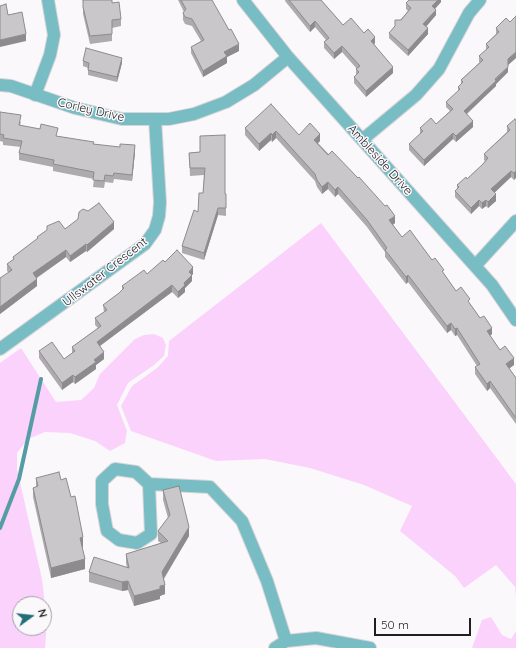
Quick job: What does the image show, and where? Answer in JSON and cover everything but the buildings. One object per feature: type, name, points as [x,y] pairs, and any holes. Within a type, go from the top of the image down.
[{"type":"street","points":[[35,95],[50,55],[54,35],[48,0]]},
{"type":"street","name":"Ambleside Drive","points":[[243,0],[288,57],[492,285],[516,320]]},
{"type":"street","points":[[362,140],[416,95],[439,69],[469,13],[480,0]]},
{"type":"street","name":"Corley Drive","points":[[0,85],[75,108],[122,119],[169,119],[194,114],[226,102],[254,85],[288,57]]},
{"type":"street","name":"Ullswater Crescent","points":[[0,349],[145,244],[155,230],[159,216],[160,202],[154,119]]},
{"type":"street","points":[[475,266],[516,221]]},
{"type":"street","points":[[149,484],[151,534],[137,543],[119,540],[107,531],[102,504],[102,481],[116,470],[136,472],[149,484],[210,487],[242,521],[267,581],[286,641]]},
{"type":"street","points":[[275,648],[286,641],[316,638],[370,648]]},
{"type":"shaded area","points":[[321,223],[516,484],[516,597],[515,587],[496,565],[464,588],[455,576],[400,531],[412,506],[364,485],[310,468],[265,459],[216,461],[131,431],[121,406],[132,386],[157,368],[168,356],[169,341]]},
{"type":"shaded area","points":[[154,334],[163,338],[166,345],[164,356],[154,365],[128,383],[117,405],[127,431],[125,443],[110,451],[95,441],[70,433],[45,432],[28,439],[17,453],[17,469],[42,579],[44,596],[12,596],[12,636],[46,636],[45,648],[0,648],[0,363],[21,348],[56,402],[81,400],[94,388],[100,374],[135,339],[144,335]]},
{"type":"shaded area","points":[[491,617],[502,635],[511,639],[516,631],[516,648],[472,648],[482,620]]},
{"type":"waterway","points":[[0,528],[19,479],[41,379]]}]
